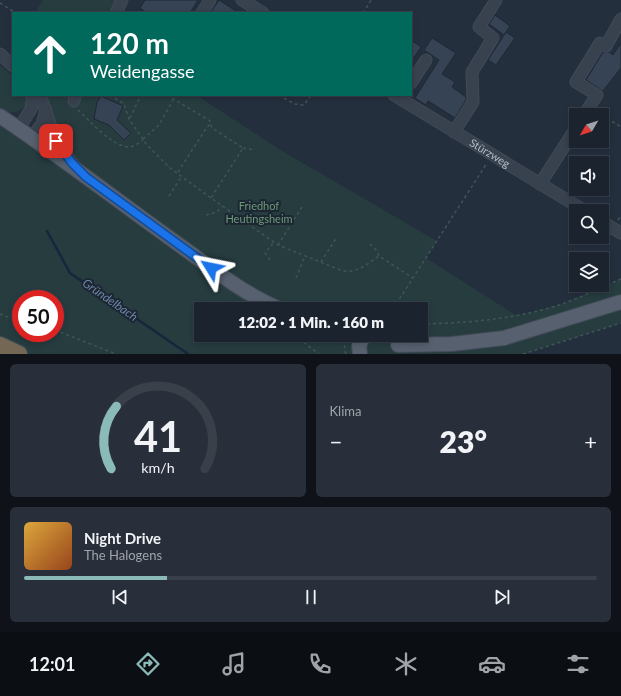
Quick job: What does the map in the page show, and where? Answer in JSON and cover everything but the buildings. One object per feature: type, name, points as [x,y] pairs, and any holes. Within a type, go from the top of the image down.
[{"type":"highway","points":[[0,345],[19,354]]},
{"type":"main road","points":[[0,116],[32,137],[211,268],[248,292],[273,302]]},
{"type":"main road","points":[[396,345],[452,344],[504,338],[621,302]]},
{"type":"main road","points":[[357,342],[360,354]]},
{"type":"street","points":[[116,12],[122,0]]},
{"type":"street","points":[[203,12],[210,0]]},
{"type":"street","points":[[242,0],[261,12]]},
{"type":"street","points":[[454,132],[473,102],[472,72],[493,38],[479,27],[496,0]]},
{"type":"street","points":[[589,108],[597,95],[576,82],[600,43],[606,46],[621,20]]},
{"type":"street","points":[[0,54],[12,65]]},
{"type":"street","points":[[412,82],[426,60]]},
{"type":"street","points":[[19,128],[31,110],[33,96]]},
{"type":"street","points":[[40,96],[46,108],[56,141],[72,163],[86,177]]},
{"type":"street","name":"Stürzweg","points":[[400,96],[454,132],[573,204]]},
{"type":"street","points":[[32,137],[42,124],[46,108]]},
{"type":"street","points":[[540,184],[569,139]]},
{"type":"street","points":[[609,226],[621,233]]},
{"type":"path","points":[[364,12],[371,0]]},
{"type":"path","points":[[0,3],[14,12]]},
{"type":"path","points":[[112,96],[124,104],[129,119],[143,139],[170,168],[178,172],[211,198],[278,245],[343,271],[351,272],[359,270],[379,256]]},
{"type":"path","points":[[129,119],[140,96]]},
{"type":"path","points":[[168,96],[210,121],[212,128],[243,148],[255,150]]},
{"type":"path","points":[[281,96],[297,106],[304,105],[310,96]]},
{"type":"path","points":[[74,98],[76,108],[106,136],[122,146],[130,147],[143,139],[159,125],[174,99]]},
{"type":"path","points":[[609,119],[621,127]]},
{"type":"path","points":[[178,172],[206,127],[211,124]]},
{"type":"path","points":[[211,198],[243,148]]},
{"type":"path","points":[[398,302],[492,155]]},
{"type":"path","points":[[169,196],[182,176]]},
{"type":"path","points":[[206,215],[217,212],[223,206]]},
{"type":"path","points":[[278,245],[302,207]]},
{"type":"path","points":[[321,262],[337,237]]},
{"type":"path","points":[[270,260],[265,253],[274,242]]},
{"type":"path","points":[[370,244],[377,251],[379,256],[413,278]]},
{"type":"path","points":[[296,278],[305,256]]},
{"type":"path","points":[[428,324],[458,324],[517,316],[562,304],[621,279]]},
{"type":"path","points":[[0,314],[12,319]]},
{"type":"path","points":[[523,354],[621,322]]},
{"type":"path","points":[[64,334],[116,354]]},
{"type":"path","points":[[303,342],[319,354]]},
{"type":"path","points":[[346,354],[344,349],[350,342]]},
{"type":"green space","points":[[43,0],[123,0],[117,12],[36,12]]},
{"type":"green space","points":[[0,65],[12,75],[12,96],[26,96],[26,106],[17,112],[10,112],[0,108]]},
{"type":"green space","name":"Friedhof Heutingsheim","points":[[40,96],[198,96],[282,151],[437,241],[426,258],[517,316],[562,304],[590,292],[609,292],[609,284],[621,279],[621,323],[523,354],[19,354],[0,345],[0,117],[72,163]]},
{"type":"waterway","name":"Gründelbach","points":[[47,231],[70,273],[188,354]]},
{"type":"route","points":[[56,141],[72,163],[86,177],[211,268]]}]
